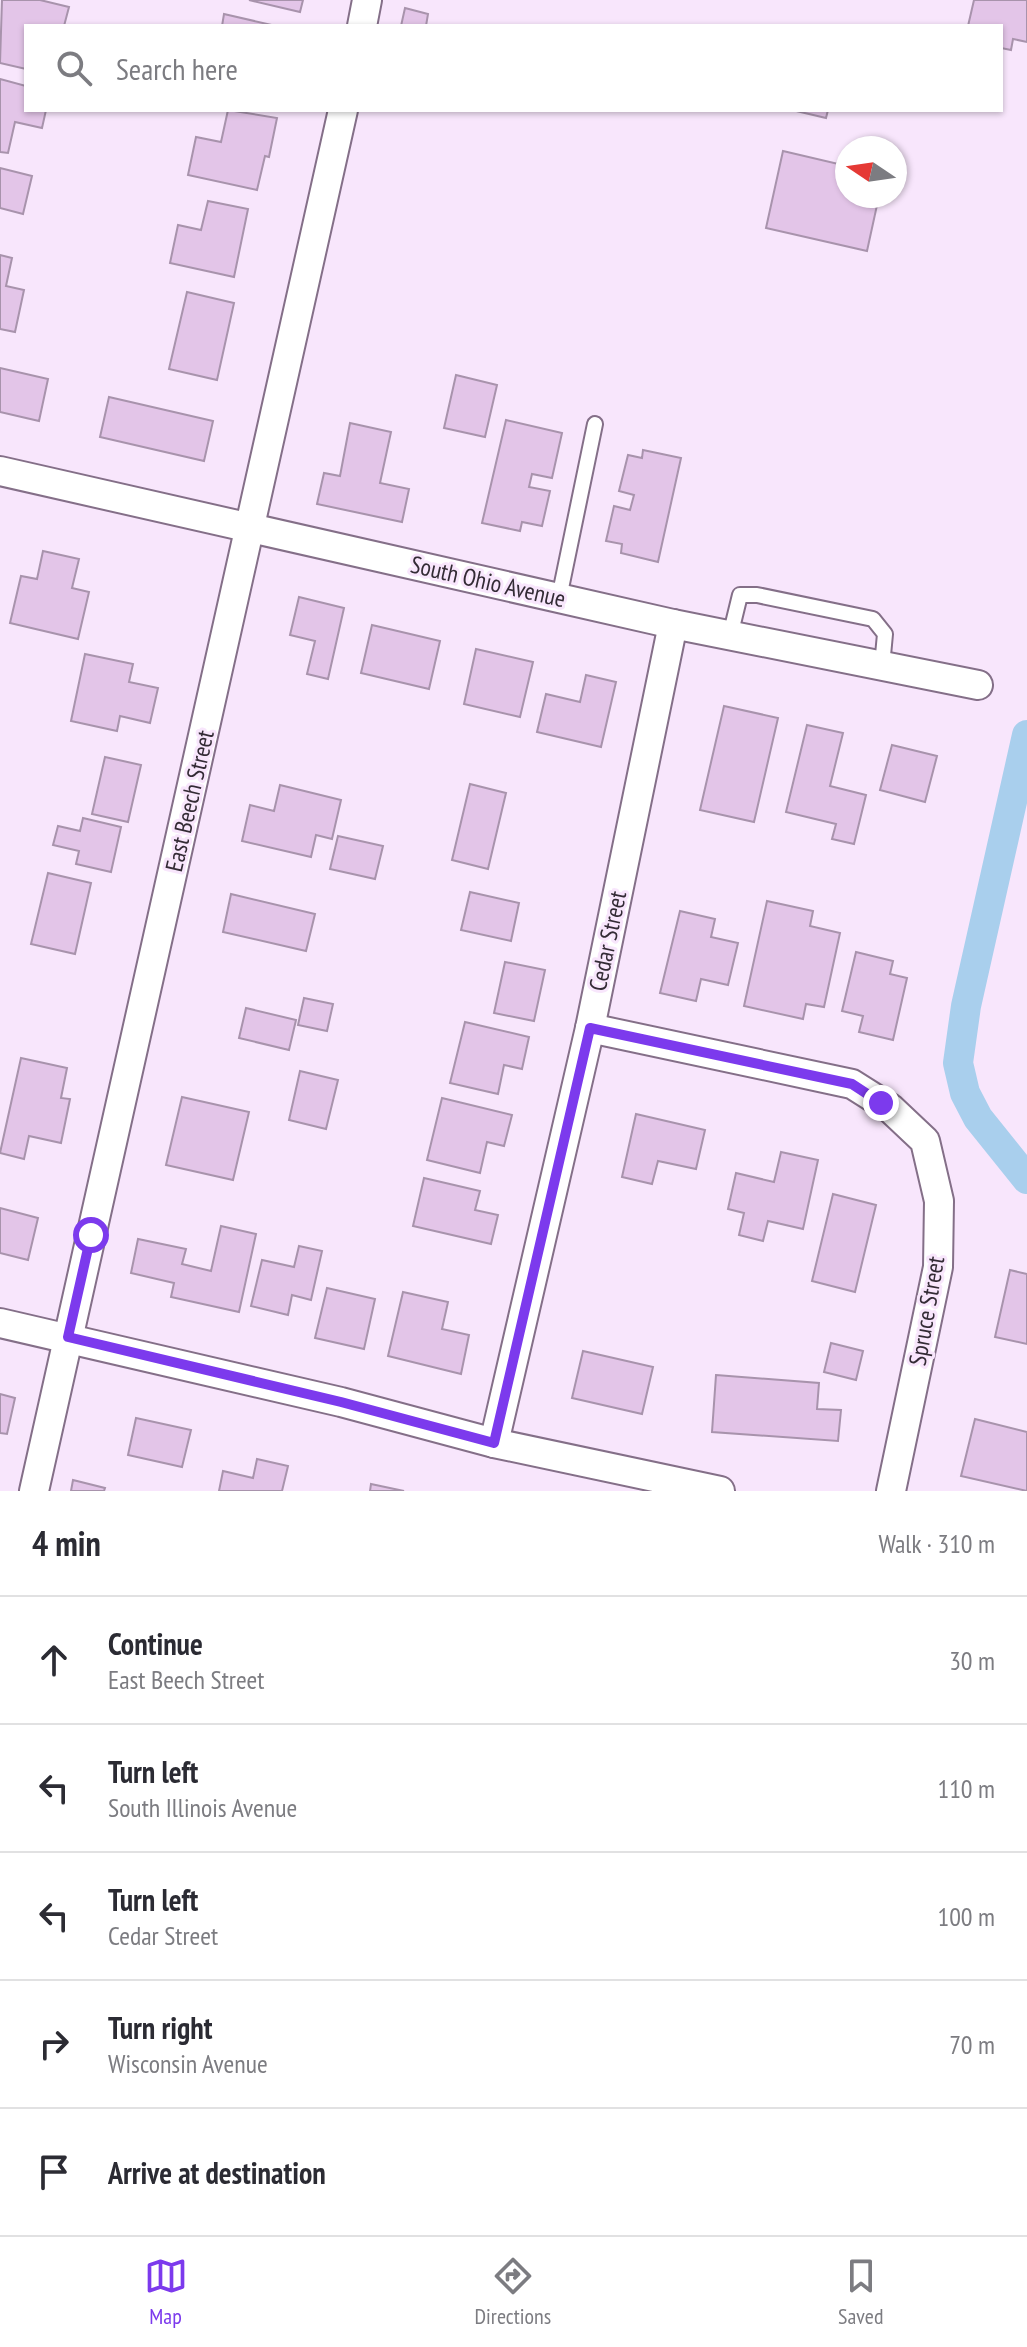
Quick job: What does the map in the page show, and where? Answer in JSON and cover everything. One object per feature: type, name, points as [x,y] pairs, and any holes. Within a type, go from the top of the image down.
[{"type":"street","points":[[362,24],[367,0]]},
{"type":"street","name":"East Beech Street","points":[[34,1491],[252,528],[343,112]]},
{"type":"street","name":"South Ohio Avenue","points":[[0,471],[673,624],[978,685]]},
{"type":"street","name":"Cedar Street","points":[[494,1443],[590,1028],[673,624]]},
{"type":"street","name":"Spruce Street","points":[[590,1028],[852,1084],[881,1103],[925,1141],[939,1201],[938,1267],[891,1491]]},
{"type":"street","points":[[0,1323],[341,1402],[494,1443],[720,1491]]},
{"type":"lane","points":[[559,598],[595,424]]},
{"type":"lane","points":[[730,636],[740,595],[757,595],[873,619],[885,634],[882,666]]},
{"type":"building","points":[[2,0],[40,0],[69,7],[65,24],[24,24],[24,69],[0,63]]},
{"type":"building","points":[[249,0],[303,0],[300,12]]},
{"type":"building","points":[[974,0],[1027,0],[1027,42],[1013,39],[1011,50],[1003,48],[1003,24],[968,24]]},
{"type":"building","points":[[405,8],[428,14],[426,24],[401,24]]},
{"type":"building","points":[[224,14],[267,24],[222,24]]},
{"type":"building","points":[[0,79],[24,85],[24,112],[46,112],[42,128],[15,122],[8,153],[0,152]]},
{"type":"building","points":[[228,112],[277,118],[269,157],[265,156],[257,190],[188,175],[196,137],[221,142]]},
{"type":"building","points":[[800,112],[828,112],[826,118]]},
{"type":"building","points":[[783,151],[835,163],[835,208],[876,208],[867,251],[766,228]]},
{"type":"building","points":[[0,168],[32,176],[23,214],[0,208]]},
{"type":"building","points":[[208,201],[248,209],[234,277],[170,263],[178,225],[201,230]]},
{"type":"building","points":[[0,255],[12,258],[6,286],[24,290],[15,332],[0,329]]},
{"type":"building","points":[[187,292],[234,303],[217,380],[169,369]]},
{"type":"building","points":[[0,368],[48,379],[39,421],[0,412]]},
{"type":"building","points":[[456,375],[497,385],[485,437],[444,428]]},
{"type":"building","points":[[109,397],[213,421],[204,461],[100,437]]},
{"type":"building","points":[[506,420],[562,433],[552,478],[532,474],[529,487],[550,491],[542,526],[522,522],[520,531],[482,523]]},
{"type":"building","points":[[350,423],[391,432],[380,483],[409,489],[402,522],[317,504],[324,473],[340,476]]},
{"type":"building","points":[[643,450],[681,458],[658,562],[621,553],[622,544],[606,541],[614,506],[630,510],[634,495],[619,491],[628,455],[642,458]]},
{"type":"building","points":[[43,551],[79,559],[72,588],[89,592],[78,639],[10,623],[21,576],[37,579]]},
{"type":"building","points":[[299,597],[344,608],[328,679],[307,674],[315,641],[290,635]]},
{"type":"building","points":[[372,625],[440,641],[429,689],[361,673]]},
{"type":"building","points":[[476,649],[533,662],[520,717],[464,704]]},
{"type":"building","points":[[85,654],[133,664],[129,682],[158,688],[150,723],[120,716],[117,731],[71,721]]},
{"type":"building","points":[[586,675],[616,682],[601,747],[537,732],[546,694],[580,702]]},
{"type":"building","points":[[724,706],[778,718],[754,822],[700,810]]},
{"type":"building","points":[[807,725],[843,733],[830,786],[866,795],[854,844],[832,839],[836,824],[786,812]]},
{"type":"building","points":[[892,745],[937,756],[925,802],[880,790]]},
{"type":"building","points":[[105,757],[141,765],[128,822],[92,814]]},
{"type":"building","points":[[470,784],[506,793],[488,869],[452,860]]},
{"type":"building","points":[[280,785],[341,800],[332,839],[316,835],[311,857],[242,841],[250,805],[274,811]]},
{"type":"building","points":[[83,818],[121,827],[111,872],[76,864],[79,851],[53,845],[58,826],[80,831]]},
{"type":"building","points":[[338,836],[383,846],[375,879],[330,869]]},
{"type":"building","points":[[48,873],[91,883],[75,954],[31,944]]},
{"type":"building","points":[[470,892],[519,903],[511,941],[461,930]]},
{"type":"building","points":[[231,894],[315,914],[306,951],[223,932]]},
{"type":"building","points":[[767,901],[813,911],[810,926],[840,933],[824,1007],[806,1004],[803,1019],[744,1006]]},
{"type":"building","points":[[680,911],[715,919],[711,937],[738,943],[728,985],[701,979],[696,1001],[660,993]]},
{"type":"building","points":[[856,952],[893,961],[890,974],[907,978],[893,1040],[859,1032],[863,1016],[842,1011]]},
{"type":"building","points":[[505,962],[545,970],[534,1021],[494,1013]]},
{"type":"building","points":[[304,998],[333,1004],[327,1031],[298,1025]]},
{"type":"building","points":[[246,1008],[296,1020],[289,1050],[239,1038]]},
{"type":"building","points":[[465,1022],[529,1037],[522,1069],[504,1065],[498,1094],[450,1083]]},
{"type":"building","points":[[21,1058],[67,1068],[61,1098],[70,1099],[61,1143],[29,1136],[24,1159],[0,1153]]},
{"type":"building","points":[[300,1071],[338,1080],[326,1129],[289,1120]]},
{"type":"building","points":[[182,1097],[249,1112],[233,1180],[166,1165]]},
{"type":"building","points":[[442,1098],[512,1115],[504,1146],[487,1142],[480,1173],[427,1160]]},
{"type":"building","points":[[636,1114],[705,1130],[696,1169],[658,1161],[652,1184],[622,1177]]},
{"type":"building","points":[[781,1152],[818,1160],[803,1229],[768,1221],[763,1241],[739,1235],[744,1213],[728,1209],[736,1173],[774,1182]]},
{"type":"building","points":[[424,1178],[480,1191],[475,1210],[498,1215],[491,1244],[413,1226]]},
{"type":"building","points":[[833,1194],[876,1205],[855,1292],[812,1281]]},
{"type":"building","points":[[0,1208],[38,1218],[28,1260],[0,1253]]},
{"type":"building","points":[[221,1226],[256,1234],[239,1312],[171,1297],[174,1283],[131,1273],[138,1239],[186,1249],[182,1264],[211,1271]]},
{"type":"building","points":[[299,1246],[322,1251],[311,1300],[292,1295],[288,1315],[251,1306],[262,1260],[294,1267]]},
{"type":"building","points":[[1010,1270],[1027,1274],[1027,1344],[995,1337]]},
{"type":"building","points":[[327,1288],[375,1299],[364,1349],[315,1338]]},
{"type":"building","points":[[403,1292],[448,1302],[442,1329],[469,1335],[461,1374],[388,1356]]},
{"type":"building","points":[[831,1343],[863,1351],[856,1380],[824,1372]]},
{"type":"building","points":[[583,1351],[653,1367],[642,1414],[572,1398]]},
{"type":"building","points":[[716,1375],[819,1383],[817,1409],[841,1410],[838,1441],[712,1432]]},
{"type":"building","points":[[0,1394],[15,1398],[7,1434],[0,1433]]},
{"type":"building","points":[[136,1418],[191,1430],[182,1467],[128,1455]]},
{"type":"building","points":[[975,1419],[1027,1432],[1027,1491],[961,1476]]},
{"type":"building","points":[[257,1459],[288,1466],[282,1491],[219,1491],[223,1471],[253,1478]]},
{"type":"building","points":[[73,1480],[105,1488],[104,1491],[71,1491]]},
{"type":"building","points":[[371,1484],[404,1491],[370,1491]]},
{"type":"waterway","points":[[1027,735],[966,1006],[958,1063],[965,1093],[978,1118],[1027,1179]]},
{"type":"route","points":[[91,1235],[68,1337],[341,1402],[494,1443],[590,1028],[852,1084],[881,1103]]}]
